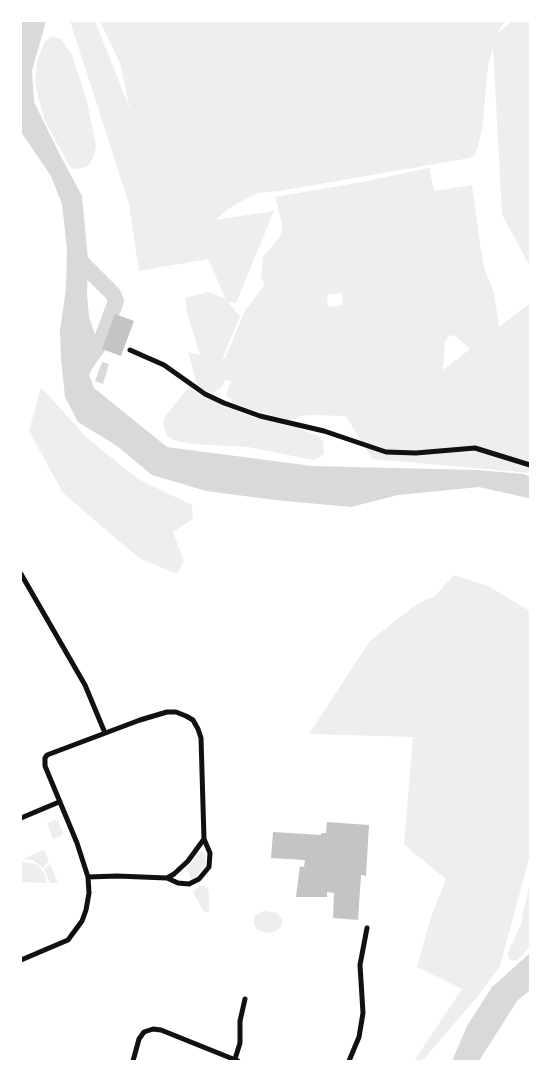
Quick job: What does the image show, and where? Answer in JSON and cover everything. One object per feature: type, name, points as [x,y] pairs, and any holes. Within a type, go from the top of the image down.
[{"type":"street","points":[[130,350],[164,365],[205,394],[260,416],[324,431],[386,452],[416,453],[475,448],[530,465]]},
{"type":"street","points":[[21,574],[85,686],[105,733]]},
{"type":"street","points":[[21,960],[68,940],[82,921],[89,893],[88,877],[77,843],[45,766],[45,758],[140,720],[167,712],[176,712],[186,716],[192,720],[201,738],[204,839],[210,853],[209,867],[204,875],[189,884],[178,884],[167,878],[88,877]]},
{"type":"street","points":[[21,818],[59,802]]},
{"type":"street","points":[[167,878],[188,861],[204,839]]},
{"type":"street","points":[[349,1061],[359,1037],[363,1013],[360,965],[367,928]]},
{"type":"street","points":[[133,1061],[139,1039],[144,1032],[153,1029],[161,1030],[236,1060],[245,999]]},
{"type":"shaded area","points":[[21,21],[46,21],[32,71],[34,102],[82,196],[88,259],[89,317],[101,352],[89,375],[94,388],[167,447],[312,466],[477,470],[524,474],[530,477],[530,500],[479,487],[398,495],[351,507],[206,491],[152,475],[117,446],[78,422],[65,397],[61,359],[60,330],[66,289],[67,249],[62,204],[51,176],[21,132]]},
{"type":"shaded area","points":[[70,21],[95,21],[130,109],[120,63],[100,21],[505,21],[496,35],[512,21],[530,21],[530,267],[502,214],[493,47],[488,68],[482,129],[475,154],[470,158],[258,193],[228,209],[215,220],[274,211],[236,303],[228,302],[240,317],[222,359],[225,358],[245,311],[264,285],[261,277],[263,257],[280,237],[282,231],[275,197],[429,168],[434,191],[472,185],[481,250],[485,271],[494,292],[499,327],[530,303],[530,473],[372,459],[346,416],[311,415],[289,420],[233,402],[226,395],[231,381],[225,380],[222,387],[213,394],[201,388],[196,381],[188,352],[200,355],[187,313],[185,298],[208,292],[226,299],[208,259],[139,271],[129,204]],"holes":[[[342,293],[343,305],[328,307],[327,295]],[[450,335],[455,336],[470,349],[443,370],[445,341]]]},
{"type":"shaded area","points":[[52,36],[61,39],[72,55],[87,101],[96,146],[94,156],[88,166],[83,168],[70,167],[45,121],[39,100],[35,82],[37,61],[45,41]]},
{"type":"shaded area","points":[[102,362],[109,364],[103,384],[95,381]]},
{"type":"shaded area","points":[[41,387],[88,439],[138,479],[192,505],[193,519],[173,532],[184,561],[177,574],[139,558],[63,493],[29,431]]},
{"type":"shaded area","points":[[189,388],[251,417],[298,428],[318,436],[323,441],[324,453],[313,460],[248,447],[177,441],[167,436],[163,423],[165,417]]},
{"type":"shaded area","points":[[454,575],[488,586],[530,611],[530,855],[500,966],[478,996],[422,1061],[414,1061],[462,989],[417,967],[430,920],[446,879],[404,845],[413,737],[309,734],[370,641],[413,607],[434,597]]},
{"type":"shaded area","points":[[58,821],[63,833],[53,839],[47,823]]},
{"type":"shaded area","points":[[44,850],[49,861],[43,868],[33,860],[22,859]]},
{"type":"shaded area","points":[[202,852],[206,856],[205,864],[191,880],[186,869]]},
{"type":"shaded area","points":[[21,862],[37,865],[44,873],[47,883],[21,882]]},
{"type":"shaded area","points":[[50,864],[58,883],[50,883],[44,870]]},
{"type":"shaded area","points":[[530,883],[530,945],[516,961],[510,960],[509,950],[522,922]]},
{"type":"shaded area","points":[[200,886],[208,888],[209,912],[204,912],[193,892]]},
{"type":"shaded area","points":[[264,911],[277,913],[282,920],[281,927],[270,933],[257,929],[254,925],[254,917]]},
{"type":"shaded area","points":[[530,953],[530,990],[517,1001],[479,1061],[452,1061],[467,1026],[492,987]]},
{"type":"building","points":[[115,314],[134,321],[121,356],[102,349]]},
{"type":"building","points":[[327,822],[369,825],[366,876],[361,875],[358,920],[333,918],[334,893],[327,892],[327,897],[296,897],[300,866],[304,867],[305,860],[271,858],[273,832],[321,835],[321,833],[326,833]]},
{"type":"waterway","points":[[75,256],[113,294],[116,301],[100,344],[86,363]]}]
